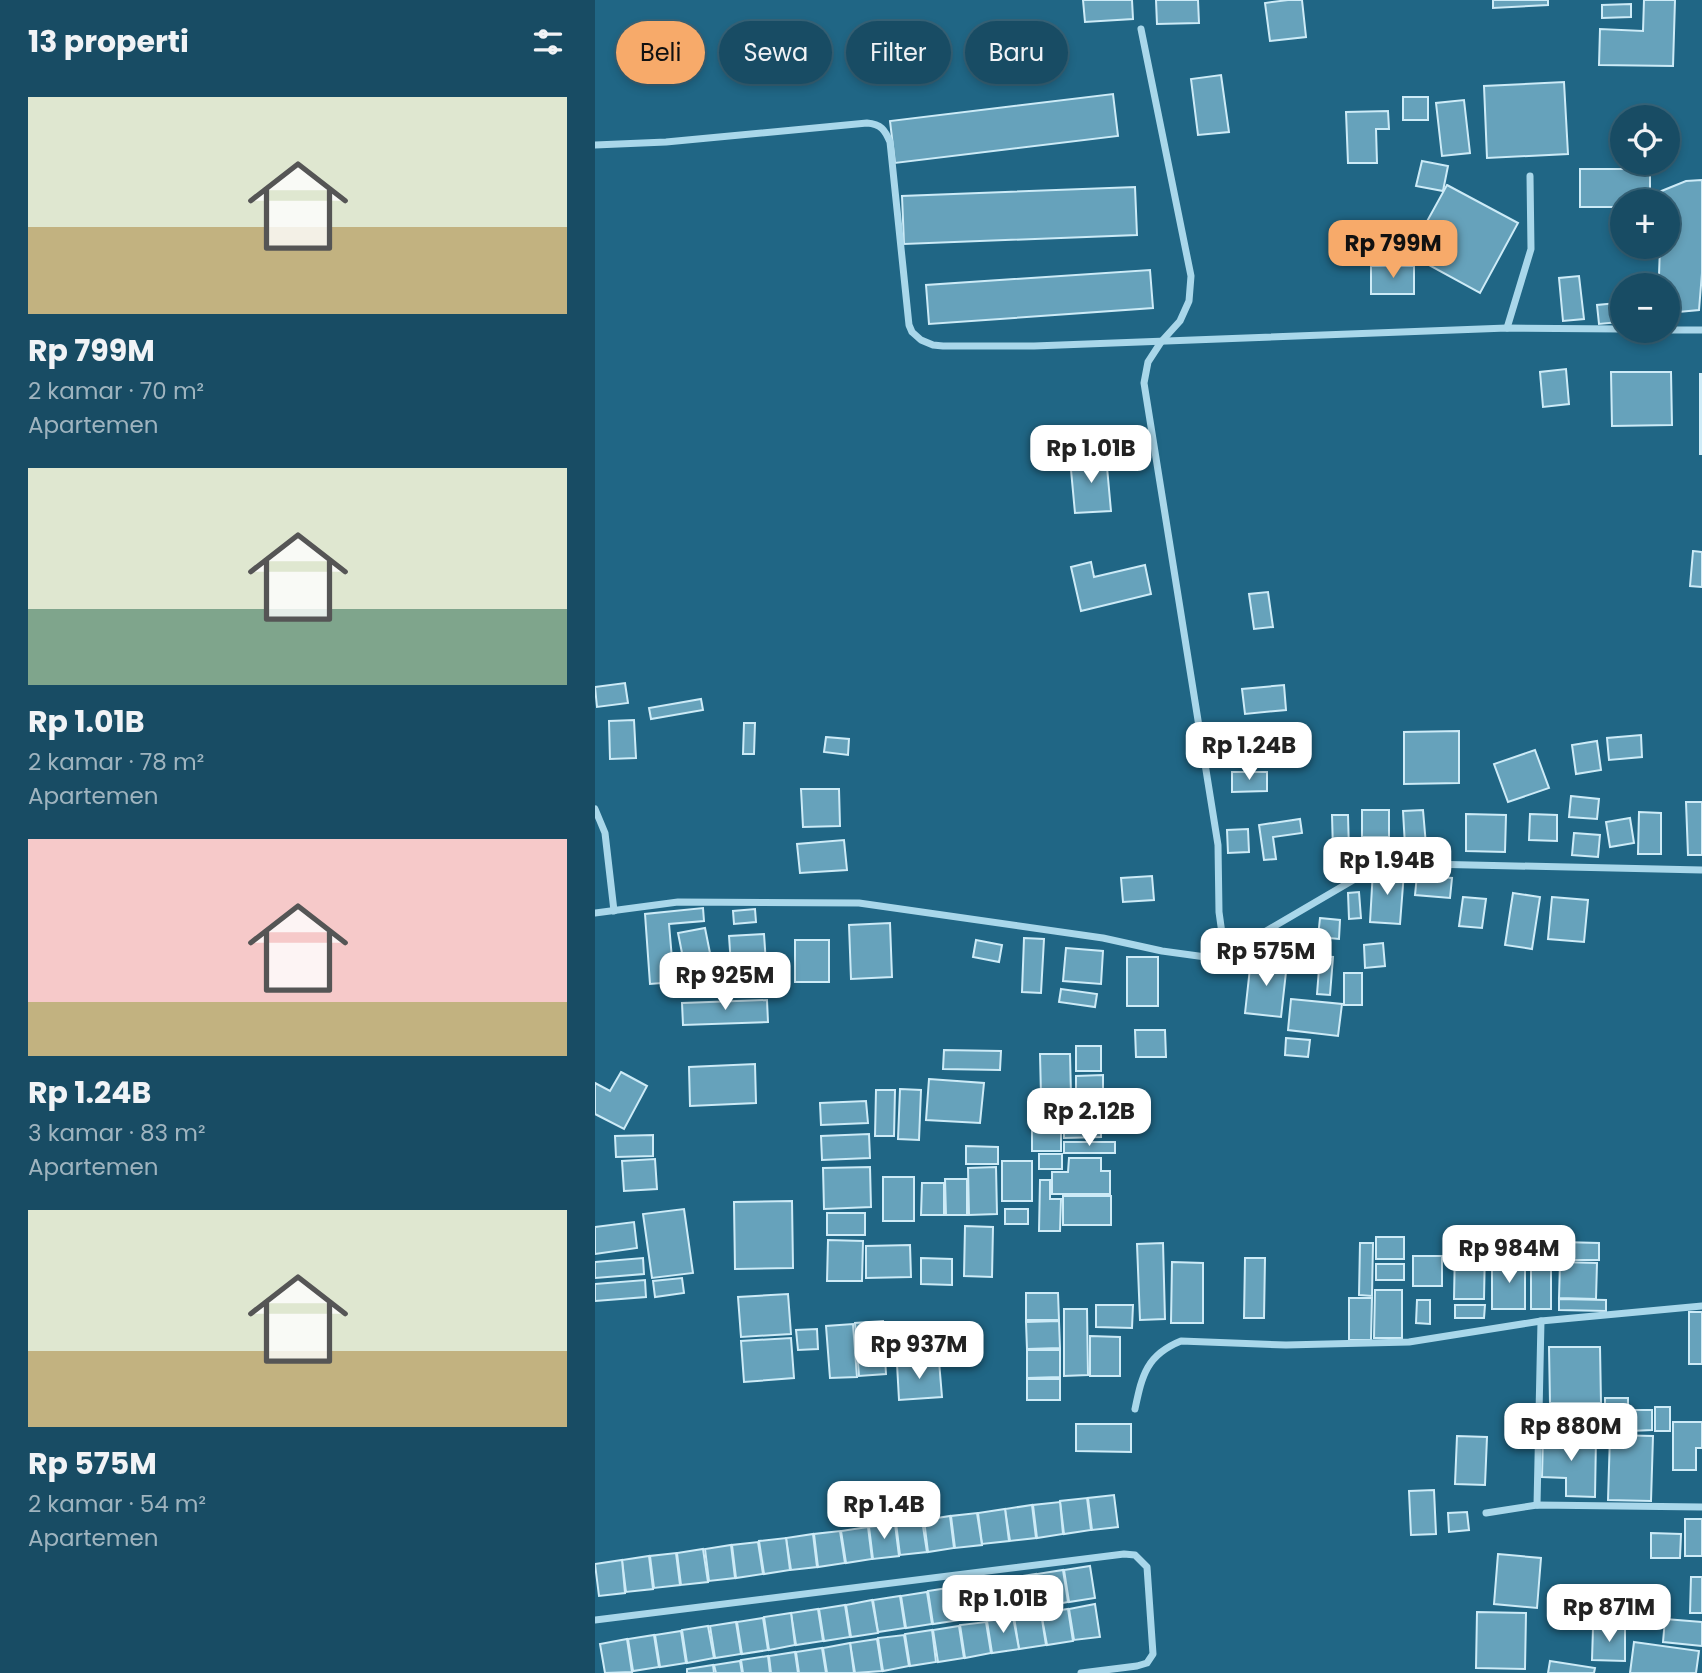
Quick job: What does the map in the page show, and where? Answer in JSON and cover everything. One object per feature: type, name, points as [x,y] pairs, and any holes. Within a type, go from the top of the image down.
[{"type":"street","points":[[1141,29],[1191,276],[1189,301],[1180,321],[1161,342],[1149,362],[1144,383],[1219,845],[1219,912],[1225,955]]},
{"type":"street","points":[[595,145],[666,142],[874,124],[886,131],[890,142],[909,325],[921,340],[933,345],[1034,346],[1507,328],[1610,329]]},
{"type":"street","points":[[1507,328],[1531,249],[1530,176]]},
{"type":"street","points":[[1680,330],[1702,330]]},
{"type":"street","points":[[595,809],[605,833],[614,911]]},
{"type":"street","points":[[595,913],[678,902],[859,903],[1103,938],[1213,958],[1225,955],[1363,872],[1383,863],[1702,870]]},
{"type":"street","points":[[1135,1409],[1141,1381],[1150,1360],[1167,1346],[1181,1341],[1286,1345],[1409,1342],[1541,1321],[1702,1306]]},
{"type":"street","points":[[1537,1505],[1541,1321]]},
{"type":"street","points":[[1486,1513],[1537,1505],[1702,1507]]},
{"type":"street","points":[[595,1620],[1124,1553],[1135,1555],[1146,1567],[1153,1654],[1147,1663],[1137,1666],[1081,1673]]},
{"type":"building","points":[[1083,0],[1132,0],[1133,19],[1085,22]]},
{"type":"building","points":[[1156,0],[1198,0],[1199,23],[1157,24]]},
{"type":"building","points":[[1302,0],[1306,37],[1270,41],[1265,3]]},
{"type":"building","points":[[1493,0],[1548,0],[1548,5],[1493,8]]},
{"type":"building","points":[[1644,0],[1675,0],[1673,66],[1599,65],[1600,29],[1643,31]]},
{"type":"building","points":[[1631,4],[1631,17],[1602,18],[1602,5]]},
{"type":"building","points":[[1221,75],[1229,132],[1198,135],[1191,79]]},
{"type":"building","points":[[1564,82],[1568,154],[1487,158],[1484,86]]},
{"type":"building","points":[[1113,94],[1118,136],[895,163],[890,121]]},
{"type":"building","points":[[1403,97],[1428,97],[1428,120],[1403,120]]},
{"type":"building","points":[[1464,100],[1470,153],[1442,156],[1436,103]]},
{"type":"building","points":[[1388,111],[1389,129],[1376,129],[1377,163],[1348,163],[1346,112]]},
{"type":"building","points":[[1422,161],[1448,166],[1443,191],[1416,186]]},
{"type":"building","points":[[1580,169],[1610,169],[1610,175],[1650,175],[1650,189],[1610,189],[1610,207],[1580,207]]},
{"type":"building","points":[[1702,180],[1702,273],[1699,310],[1680,312],[1680,273],[1659,273],[1660,259],[1680,259],[1680,189],[1666,189],[1686,181]]},
{"type":"building","points":[[1447,185],[1518,223],[1480,293],[1409,254]]},
{"type":"building","points":[[1135,187],[1137,235],[904,244],[902,196]]},
{"type":"building","points":[[1371,266],[1414,266],[1414,294],[1371,294]]},
{"type":"building","points":[[1150,270],[1153,308],[929,324],[926,285]]},
{"type":"building","points":[[1579,276],[1584,319],[1563,321],[1559,278]]},
{"type":"building","points":[[1610,304],[1610,323],[1599,324],[1597,305]]},
{"type":"building","points":[[1566,369],[1569,404],[1543,407],[1540,372]]},
{"type":"building","points":[[1611,372],[1671,372],[1672,425],[1612,426]]},
{"type":"building","points":[[1702,374],[1702,454],[1700,454]]},
{"type":"building","points":[[1106,456],[1111,511],[1075,513],[1070,459]]},
{"type":"building","points":[[1693,551],[1702,552],[1702,587],[1690,586]]},
{"type":"building","points":[[1091,562],[1094,577],[1145,565],[1151,594],[1081,611],[1071,567]]},
{"type":"building","points":[[1268,592],[1273,627],[1254,629],[1249,594]]},
{"type":"building","points":[[625,683],[628,703],[597,707],[595,687]]},
{"type":"building","points":[[1284,685],[1286,710],[1245,714],[1242,689]]},
{"type":"building","points":[[701,699],[703,710],[651,719],[649,708]]},
{"type":"building","points":[[634,720],[636,758],[610,759],[609,721]]},
{"type":"building","points":[[744,723],[755,723],[754,754],[743,754]]},
{"type":"building","points":[[1459,731],[1459,783],[1404,784],[1404,732]]},
{"type":"building","points":[[1641,735],[1642,757],[1609,760],[1607,738]]},
{"type":"building","points":[[826,737],[849,739],[848,755],[824,752]]},
{"type":"building","points":[[1597,741],[1601,770],[1576,774],[1572,745]]},
{"type":"building","points":[[1535,750],[1549,788],[1508,802],[1494,764]]},
{"type":"building","points":[[1232,772],[1267,772],[1267,791],[1232,792]]},
{"type":"building","points":[[801,789],[839,789],[840,826],[803,827]]},
{"type":"building","points":[[1571,796],[1599,799],[1597,819],[1569,817]]},
{"type":"building","points":[[1686,802],[1702,802],[1702,855],[1688,855]]},
{"type":"building","points":[[1362,810],[1389,810],[1389,837],[1362,837]]},
{"type":"building","points":[[1423,810],[1426,845],[1405,846],[1403,811]]},
{"type":"building","points":[[1639,812],[1661,813],[1661,854],[1638,854]]},
{"type":"building","points":[[1466,814],[1506,815],[1505,852],[1466,851]]},
{"type":"building","points":[[1530,814],[1557,815],[1557,841],[1529,840]]},
{"type":"building","points":[[1332,815],[1348,815],[1349,851],[1333,851]]},
{"type":"building","points":[[1630,818],[1634,843],[1610,847],[1606,822]]},
{"type":"building","points":[[1300,819],[1302,833],[1273,837],[1276,859],[1264,860],[1259,825]]},
{"type":"building","points":[[1248,829],[1249,852],[1228,853],[1227,830]]},
{"type":"building","points":[[1574,833],[1600,835],[1598,857],[1572,855]]},
{"type":"building","points":[[844,840],[847,870],[800,873],[797,844]]},
{"type":"building","points":[[1373,870],[1404,872],[1400,924],[1370,922]]},
{"type":"building","points":[[1417,875],[1452,878],[1450,898],[1415,895]]},
{"type":"building","points":[[1152,876],[1154,900],[1123,902],[1121,878]]},
{"type":"building","points":[[1359,892],[1361,918],[1349,919],[1348,893]]},
{"type":"building","points":[[1513,893],[1540,897],[1532,949],[1505,945]]},
{"type":"building","points":[[1463,897],[1486,899],[1482,928],[1459,926]]},
{"type":"building","points":[[1552,897],[1588,900],[1584,942],[1548,939]]},
{"type":"building","points":[[703,908],[704,921],[669,924],[674,982],[650,984],[645,914]]},
{"type":"building","points":[[755,909],[756,922],[734,924],[733,911]]},
{"type":"building","points":[[1320,918],[1340,920],[1339,939],[1318,937]]},
{"type":"building","points":[[890,923],[892,977],[851,979],[849,925]]},
{"type":"building","points":[[705,928],[713,968],[686,973],[678,933]]},
{"type":"building","points":[[764,934],[768,993],[733,995],[729,936]]},
{"type":"building","points":[[1024,938],[1044,939],[1041,993],[1022,992]]},
{"type":"building","points":[[795,940],[829,940],[829,982],[795,982]]},
{"type":"building","points":[[976,940],[1002,945],[999,962],[973,957]]},
{"type":"building","points":[[1383,943],[1385,966],[1365,968],[1364,945]]},
{"type":"building","points":[[1066,948],[1103,951],[1101,984],[1063,981]]},
{"type":"building","points":[[1320,956],[1333,957],[1330,995],[1317,994]]},
{"type":"building","points":[[1127,957],[1158,957],[1158,1006],[1127,1006]]},
{"type":"building","points":[[1251,959],[1287,963],[1281,1017],[1245,1013]]},
{"type":"building","points":[[1344,973],[1362,973],[1362,1005],[1344,1005]]},
{"type":"building","points":[[1061,989],[1097,994],[1095,1007],[1059,1002]]},
{"type":"building","points":[[1291,999],[1342,1004],[1338,1036],[1288,1030]]},
{"type":"building","points":[[767,1000],[768,1022],[683,1025],[682,1003]]},
{"type":"building","points":[[1135,1030],[1165,1030],[1166,1057],[1136,1057]]},
{"type":"building","points":[[1286,1038],[1310,1040],[1308,1057],[1285,1055]]},
{"type":"building","points":[[1076,1046],[1101,1046],[1101,1071],[1076,1071]]},
{"type":"building","points":[[944,1050],[1001,1051],[1000,1070],[943,1069]]},
{"type":"building","points":[[1040,1054],[1070,1054],[1071,1095],[1041,1096]]},
{"type":"building","points":[[755,1064],[756,1103],[690,1106],[689,1067]]},
{"type":"building","points":[[621,1072],[647,1086],[624,1129],[595,1114],[595,1083],[610,1091]]},
{"type":"building","points":[[1103,1075],[1103,1098],[1076,1098],[1076,1076]]},
{"type":"building","points":[[929,1079],[984,1083],[980,1123],[926,1120]]},
{"type":"building","points":[[900,1089],[921,1090],[919,1140],[898,1139]]},
{"type":"building","points":[[876,1090],[895,1090],[894,1136],[875,1136]]},
{"type":"building","points":[[1139,1099],[1139,1130],[1113,1131],[1113,1100]]},
{"type":"building","points":[[866,1101],[868,1123],[821,1125],[820,1103]]},
{"type":"building","points":[[1101,1116],[1101,1137],[1064,1138],[1064,1117]]},
{"type":"building","points":[[1032,1128],[1061,1128],[1061,1151],[1032,1151]]},
{"type":"building","points":[[869,1134],[870,1158],[822,1160],[821,1136]]},
{"type":"building","points":[[653,1135],[653,1156],[616,1157],[615,1136]]},
{"type":"building","points":[[1064,1142],[1115,1142],[1115,1153],[1064,1153]]},
{"type":"building","points":[[966,1146],[998,1147],[998,1164],[966,1164]]},
{"type":"building","points":[[1039,1154],[1062,1154],[1062,1169],[1039,1169]]},
{"type":"building","points":[[1069,1158],[1101,1158],[1101,1171],[1110,1171],[1110,1194],[1052,1194],[1052,1172],[1068,1172]]},
{"type":"building","points":[[655,1159],[657,1189],[624,1191],[622,1161]]},
{"type":"building","points":[[1002,1161],[1032,1161],[1032,1201],[1002,1201]]},
{"type":"building","points":[[870,1167],[871,1207],[824,1209],[823,1168]]},
{"type":"building","points":[[996,1167],[997,1214],[969,1215],[968,1168]]},
{"type":"building","points":[[883,1177],[914,1177],[914,1221],[883,1221]]},
{"type":"building","points":[[945,1179],[967,1179],[967,1215],[946,1215]]},
{"type":"building","points":[[1040,1180],[1050,1180],[1050,1199],[1061,1199],[1060,1231],[1039,1231]]},
{"type":"building","points":[[922,1183],[944,1183],[944,1215],[921,1215]]},
{"type":"building","points":[[1063,1196],[1111,1196],[1111,1225],[1063,1225]]},
{"type":"building","points":[[792,1201],[793,1268],[735,1269],[734,1202]]},
{"type":"building","points":[[684,1209],[693,1273],[652,1278],[643,1214]]},
{"type":"building","points":[[1005,1209],[1028,1209],[1028,1224],[1005,1224]]},
{"type":"building","points":[[827,1213],[865,1213],[865,1235],[827,1235]]},
{"type":"building","points":[[634,1222],[637,1248],[595,1254],[595,1227]]},
{"type":"building","points":[[965,1226],[993,1227],[992,1277],[964,1276]]},
{"type":"building","points":[[1504,1234],[1551,1234],[1551,1309],[1531,1309],[1531,1253],[1504,1253]]},
{"type":"building","points":[[1376,1237],[1404,1237],[1404,1259],[1376,1259]]},
{"type":"building","points":[[828,1240],[863,1241],[862,1281],[827,1281]]},
{"type":"building","points":[[1562,1242],[1599,1243],[1599,1260],[1561,1260]]},
{"type":"building","points":[[1163,1243],[1165,1319],[1140,1320],[1137,1244]]},
{"type":"building","points":[[1360,1243],[1373,1243],[1372,1296],[1359,1295]]},
{"type":"building","points":[[910,1245],[911,1277],[866,1278],[866,1246]]},
{"type":"building","points":[[1455,1247],[1485,1248],[1484,1299],[1454,1299]]},
{"type":"building","points":[[1413,1256],[1442,1256],[1442,1286],[1413,1286]]},
{"type":"building","points":[[643,1258],[644,1274],[595,1278],[595,1262]]},
{"type":"building","points":[[921,1258],[952,1259],[952,1285],[921,1284]]},
{"type":"building","points":[[1245,1258],[1265,1258],[1264,1318],[1244,1318]]},
{"type":"building","points":[[1172,1262],[1203,1263],[1203,1323],[1171,1323]]},
{"type":"building","points":[[1492,1262],[1525,1262],[1525,1309],[1492,1309]]},
{"type":"building","points":[[1560,1262],[1597,1263],[1596,1299],[1559,1298]]},
{"type":"building","points":[[1376,1264],[1404,1264],[1404,1280],[1376,1280]]},
{"type":"building","points":[[682,1278],[684,1293],[655,1297],[653,1281]]},
{"type":"building","points":[[645,1280],[646,1297],[595,1301],[595,1284]]},
{"type":"building","points":[[1375,1290],[1402,1290],[1402,1338],[1374,1338]]},
{"type":"building","points":[[1026,1293],[1058,1293],[1059,1320],[1026,1320]]},
{"type":"building","points":[[788,1294],[791,1334],[741,1337],[738,1297]]},
{"type":"building","points":[[1349,1298],[1372,1298],[1371,1340],[1349,1340]]},
{"type":"building","points":[[1559,1299],[1606,1300],[1606,1311],[1559,1310]]},
{"type":"building","points":[[1417,1300],[1430,1300],[1430,1324],[1416,1323]]},
{"type":"building","points":[[1096,1305],[1133,1305],[1132,1328],[1096,1327]]},
{"type":"building","points":[[1455,1305],[1485,1305],[1484,1318],[1455,1318]]},
{"type":"building","points":[[1064,1309],[1087,1309],[1088,1375],[1064,1376]]},
{"type":"building","points":[[1689,1312],[1702,1312],[1702,1364],[1689,1364]]},
{"type":"building","points":[[883,1321],[886,1374],[859,1376],[855,1323]]},
{"type":"building","points":[[1059,1321],[1060,1348],[1027,1349],[1026,1322]]},
{"type":"building","points":[[853,1324],[857,1377],[830,1378],[826,1326]]},
{"type":"building","points":[[817,1329],[818,1349],[798,1350],[796,1330]]},
{"type":"building","points":[[1090,1336],[1120,1337],[1120,1376],[1090,1376]]},
{"type":"building","points":[[791,1338],[794,1378],[744,1382],[741,1341]]},
{"type":"building","points":[[1549,1347],[1600,1347],[1601,1403],[1550,1403]]},
{"type":"building","points":[[1027,1350],[1060,1350],[1060,1377],[1027,1378]]},
{"type":"building","points":[[939,1361],[942,1397],[899,1400],[897,1364]]},
{"type":"building","points":[[1027,1379],[1060,1379],[1060,1400],[1027,1400]]},
{"type":"building","points":[[1605,1398],[1628,1398],[1628,1419],[1605,1419]]},
{"type":"building","points":[[1655,1407],[1670,1407],[1670,1431],[1655,1431]]},
{"type":"building","points":[[1631,1410],[1652,1410],[1652,1430],[1631,1431]]},
{"type":"building","points":[[1548,1412],[1588,1412],[1588,1432],[1549,1432]]},
{"type":"building","points":[[1673,1422],[1702,1422],[1702,1448],[1696,1448],[1696,1470],[1673,1470]]},
{"type":"building","points":[[1076,1424],[1131,1424],[1131,1452],[1076,1451]]},
{"type":"building","points":[[1610,1435],[1653,1436],[1651,1501],[1608,1500]]},
{"type":"building","points":[[1457,1436],[1487,1437],[1485,1485],[1455,1484]]},
{"type":"building","points":[[1543,1436],[1596,1437],[1595,1497],[1566,1496],[1566,1478],[1542,1477]]},
{"type":"building","points":[[1434,1490],[1436,1534],[1411,1535],[1409,1491]]},
{"type":"building","points":[[1114,1495],[1118,1527],[1092,1530],[1088,1498]]},
{"type":"building","points":[[1087,1498],[1091,1530],[1064,1534],[1060,1501]]},
{"type":"building","points":[[1060,1502],[1063,1534],[1037,1538],[1033,1505]]},
{"type":"building","points":[[1032,1505],[1036,1538],[1010,1541],[1005,1509]]},
{"type":"building","points":[[1005,1509],[1009,1541],[982,1544],[978,1513]]},
{"type":"building","points":[[1467,1512],[1469,1530],[1449,1532],[1448,1513]]},
{"type":"building","points":[[977,1513],[982,1545],[955,1548],[951,1516]]},
{"type":"building","points":[[950,1516],[954,1548],[928,1552],[924,1520]]},
{"type":"building","points":[[1685,1519],[1702,1519],[1702,1556],[1685,1556]]},
{"type":"building","points":[[922,1520],[927,1552],[900,1555],[896,1523]]},
{"type":"building","points":[[895,1524],[899,1556],[873,1559],[869,1527]]},
{"type":"building","points":[[868,1527],[872,1559],[846,1563],[841,1531]]},
{"type":"building","points":[[840,1531],[845,1563],[818,1567],[814,1534]]},
{"type":"building","points":[[1651,1533],[1681,1534],[1680,1558],[1651,1558]]},
{"type":"building","points":[[813,1534],[817,1567],[791,1570],[786,1538]]},
{"type":"building","points":[[786,1538],[790,1570],[764,1574],[759,1541]]},
{"type":"building","points":[[758,1542],[763,1574],[736,1578],[732,1545]]},
{"type":"building","points":[[731,1545],[735,1578],[709,1581],[705,1549]]},
{"type":"building","points":[[703,1549],[708,1582],[681,1585],[677,1553]]},
{"type":"building","points":[[676,1553],[680,1585],[654,1588],[650,1556]]},
{"type":"building","points":[[1498,1554],[1541,1558],[1537,1608],[1494,1604]]},
{"type":"building","points":[[649,1556],[653,1589],[626,1592],[622,1560]]},
{"type":"building","points":[[622,1560],[625,1593],[599,1596],[595,1564]]},
{"type":"building","points":[[1090,1566],[1095,1598],[1069,1602],[1064,1570]]},
{"type":"building","points":[[1063,1570],[1068,1602],[1042,1607],[1037,1574]]},
{"type":"building","points":[[1036,1574],[1041,1606],[1015,1610],[1010,1578]]},
{"type":"building","points":[[1691,1577],[1702,1577],[1702,1613],[1690,1613]]},
{"type":"building","points":[[1009,1579],[1014,1610],[988,1615],[982,1582]]},
{"type":"building","points":[[982,1583],[987,1615],[960,1619],[955,1587]]},
{"type":"building","points":[[954,1587],[960,1620],[933,1624],[928,1591]]},
{"type":"building","points":[[927,1592],[932,1624],[906,1628],[901,1596]]},
{"type":"building","points":[[900,1596],[905,1628],[878,1632],[873,1600]]},
{"type":"building","points":[[1594,1596],[1623,1603],[1619,1624],[1589,1617]]},
{"type":"building","points":[[872,1600],[878,1633],[851,1637],[846,1605]]},
{"type":"building","points":[[1634,1603],[1664,1606],[1662,1627],[1632,1624]]},
{"type":"building","points":[[1095,1604],[1100,1637],[1074,1640],[1069,1609]]},
{"type":"building","points":[[845,1605],[850,1637],[824,1641],[819,1609]]},
{"type":"building","points":[[818,1609],[823,1641],[796,1645],[791,1613]]},
{"type":"building","points":[[1068,1609],[1073,1641],[1047,1645],[1041,1613]]},
{"type":"building","points":[[1477,1612],[1526,1613],[1525,1669],[1476,1668]]},
{"type":"building","points":[[791,1613],[795,1645],[769,1650],[764,1617]]},
{"type":"building","points":[[1041,1613],[1046,1645],[1019,1649],[1014,1617]]},
{"type":"building","points":[[1013,1617],[1019,1649],[992,1653],[987,1621]]},
{"type":"building","points":[[763,1618],[768,1650],[742,1654],[737,1622]]},
{"type":"building","points":[[1665,1619],[1702,1622],[1702,1646],[1663,1642]]},
{"type":"building","points":[[736,1622],[741,1654],[715,1658],[710,1626]]},
{"type":"building","points":[[986,1622],[991,1653],[965,1658],[960,1625]]},
{"type":"building","points":[[708,1626],[714,1658],[687,1663],[682,1630]]},
{"type":"building","points":[[959,1626],[964,1658],[938,1662],[933,1630]]},
{"type":"building","points":[[1593,1628],[1625,1628],[1625,1661],[1592,1660]]},
{"type":"building","points":[[932,1630],[936,1662],[910,1666],[905,1634]]},
{"type":"building","points":[[681,1631],[686,1663],[660,1667],[655,1635]]},
{"type":"building","points":[[654,1635],[659,1667],[633,1671],[628,1639]]},
{"type":"building","points":[[904,1635],[909,1666],[883,1671],[878,1638]]},
{"type":"building","points":[[627,1639],[632,1672],[605,1673],[600,1644]]},
{"type":"building","points":[[877,1639],[882,1671],[855,1673],[850,1643]]},
{"type":"building","points":[[1634,1642],[1699,1651],[1696,1673],[1630,1673]]},
{"type":"building","points":[[850,1643],[854,1673],[827,1673],[823,1648]]},
{"type":"building","points":[[822,1648],[826,1673],[799,1673],[796,1652]]},
{"type":"building","points":[[795,1652],[798,1673],[771,1673],[769,1656]]},
{"type":"building","points":[[768,1656],[770,1673],[743,1673],[741,1660]]},
{"type":"building","points":[[740,1661],[742,1673],[716,1673],[714,1665]]},
{"type":"building","points":[[1550,1661],[1595,1668],[1594,1673],[1548,1673]]},
{"type":"building","points":[[713,1665],[714,1673],[687,1673],[687,1669]]}]
